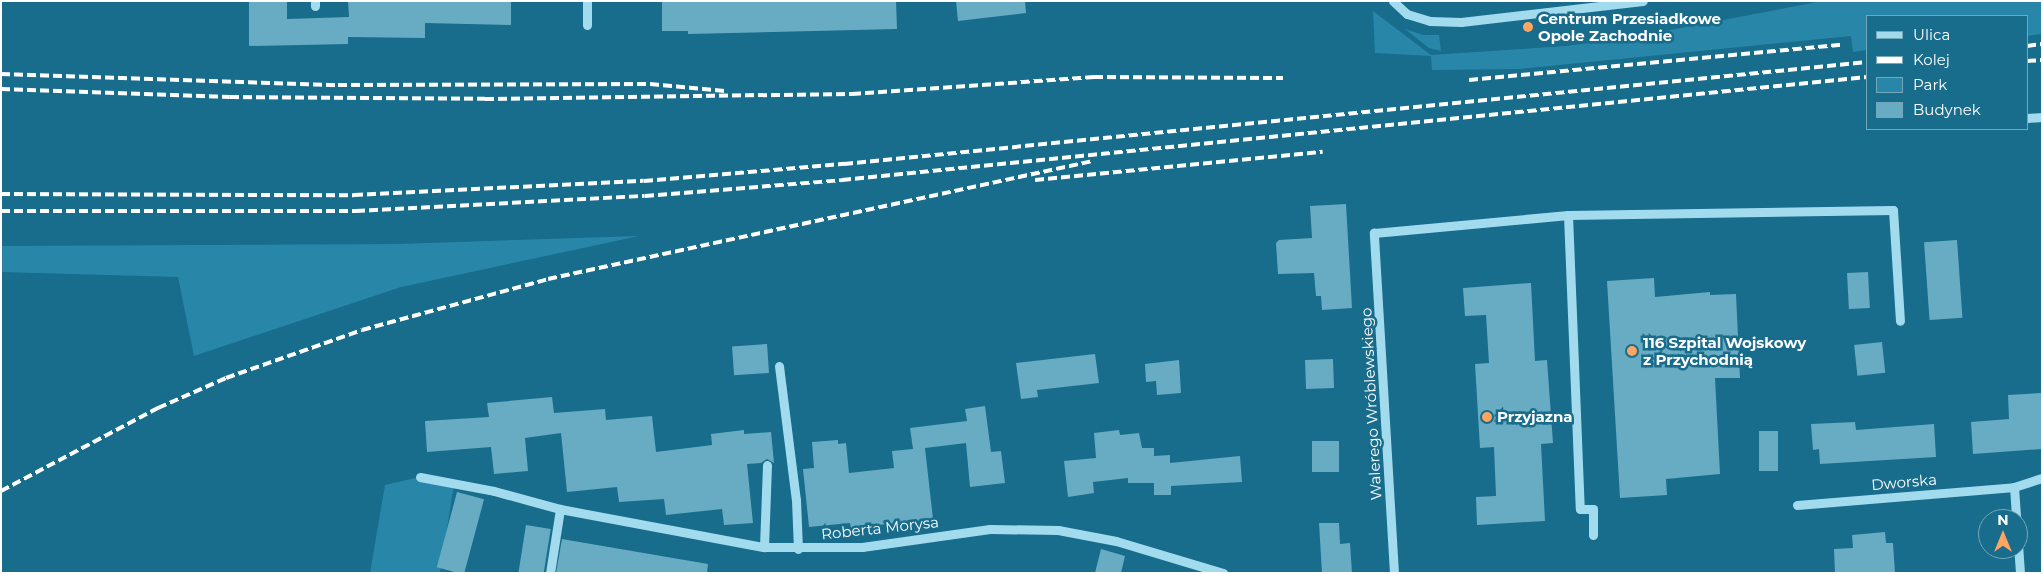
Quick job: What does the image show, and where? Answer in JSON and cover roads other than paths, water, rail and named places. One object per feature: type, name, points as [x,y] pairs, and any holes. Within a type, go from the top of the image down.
[{"type":"street","points":[[587,1],[587,25]]},
{"type":"street","points":[[1393,1],[1407,14],[1423,19],[1461,22],[1643,1]]},
{"type":"street","points":[[2028,118],[2042,117]]},
{"type":"street","points":[[1593,535],[1593,509],[1580,509],[1568,215],[1893,210],[1900,321]]},
{"type":"street","name":"Walerego Wróblewskiego","points":[[1394,573],[1374,233],[1568,215]]},
{"type":"street","points":[[779,366],[796,500],[798,549]]},
{"type":"street","points":[[764,547],[768,465]]},
{"type":"street","name":"Roberta Morysa","points":[[420,477],[560,509],[764,547],[798,549],[862,547],[990,529],[1058,530],[1116,540],[1223,573]]},
{"type":"street","name":"Dworska","points":[[1797,505],[2014,487],[2042,478]]},
{"type":"street","points":[[2014,487],[2015,509]]},
{"type":"street","points":[[550,573],[560,509]]},
{"type":"street","points":[[2019,559],[2020,573]]},
{"type":"railway","points":[[2028,46],[2042,44]]},
{"type":"railway","points":[[1469,80],[1841,45]]},
{"type":"railway","points":[[2028,61],[2042,60]]},
{"type":"railway","points":[[1,194],[354,195],[644,181],[844,164],[1866,62]]},
{"type":"railway","points":[[1,74],[338,85],[650,84],[725,91]]},
{"type":"railway","points":[[1,89],[230,97],[485,99],[852,94],[1094,77],[1283,78]]},
{"type":"railway","points":[[1,211],[356,211],[645,196],[842,180],[1866,77]]},
{"type":"railway","points":[[1035,180],[1323,152]]},
{"type":"railway","points":[[1,491],[158,408],[226,378],[362,330],[548,279],[1093,161]]},
{"type":"place","name":"Centrum Przesiadkowe Opole Zachodnie","points":[[1528,27]]},
{"type":"place","name":"116 Szpital Wojskowy z Przychodnią","points":[[1632,351]]},
{"type":"place","name":"Przyjazna","points":[[1487,417]]}]
